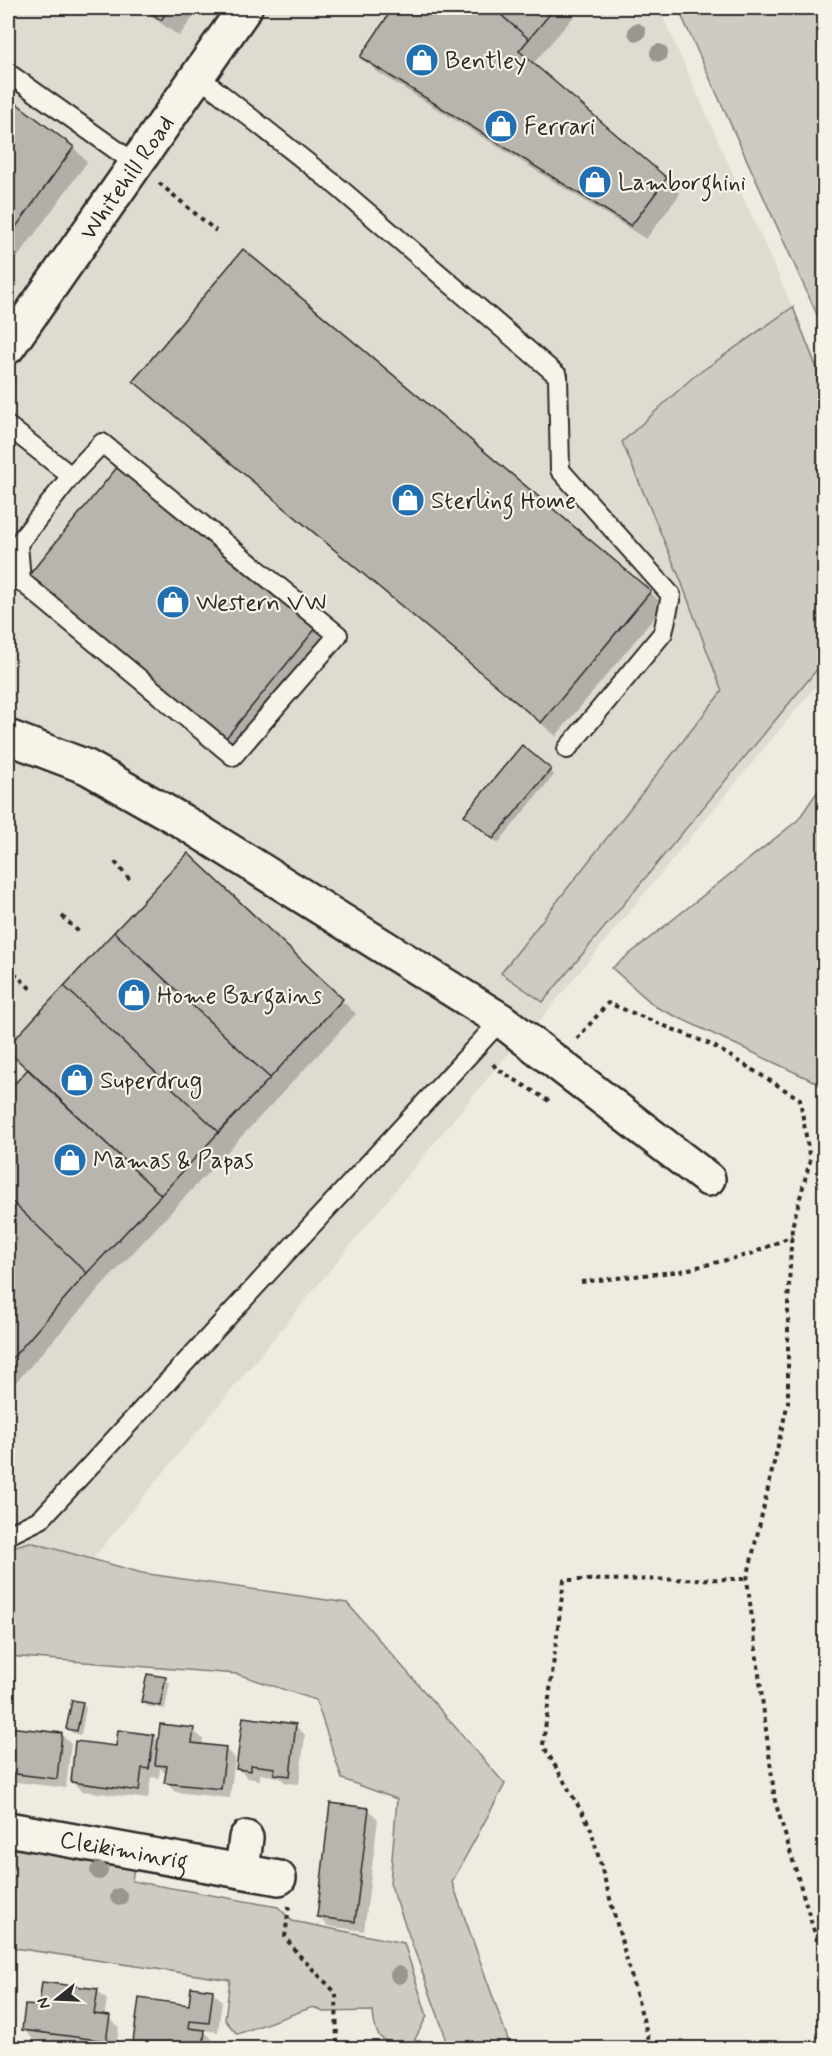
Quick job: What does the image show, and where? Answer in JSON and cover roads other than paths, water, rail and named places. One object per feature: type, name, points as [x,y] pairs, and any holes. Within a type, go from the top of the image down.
[{"type":"street","name":"Whitehill Road","points":[[13,329],[136,164],[245,8]]},
{"type":"street","points":[[8,736],[87,767],[182,821],[501,1020],[708,1179]]},
{"type":"street","name":"Cleikiminrig","points":[[8,1829],[279,1878]]},
{"type":"street","points":[[242,1871],[246,1838]]},
{"type":"lane","points":[[8,73],[136,164]]},
{"type":"lane","points":[[198,76],[338,187],[558,376],[560,470],[671,595],[663,633],[567,749]]},
{"type":"lane","points":[[8,426],[71,476]]},
{"type":"lane","points":[[102,443],[338,635],[233,756],[21,581],[18,544],[71,476],[102,443]]},
{"type":"lane","points":[[8,1535],[41,1519],[501,1020]]},
{"type":"place","name":"Bentley","points":[[422,60]]},
{"type":"place","name":"Ferrari","points":[[501,126]]},
{"type":"place","name":"Lamborghini","points":[[595,182]]},
{"type":"place","name":"Sterling Home","points":[[408,500]]},
{"type":"place","name":"Western VW","points":[[173,602]]},
{"type":"place","name":"Home Bargains","points":[[134,995]]},
{"type":"place","name":"Superdrug","points":[[77,1080]]},
{"type":"place","name":"Mamas & Papas","points":[[70,1160]]}]
